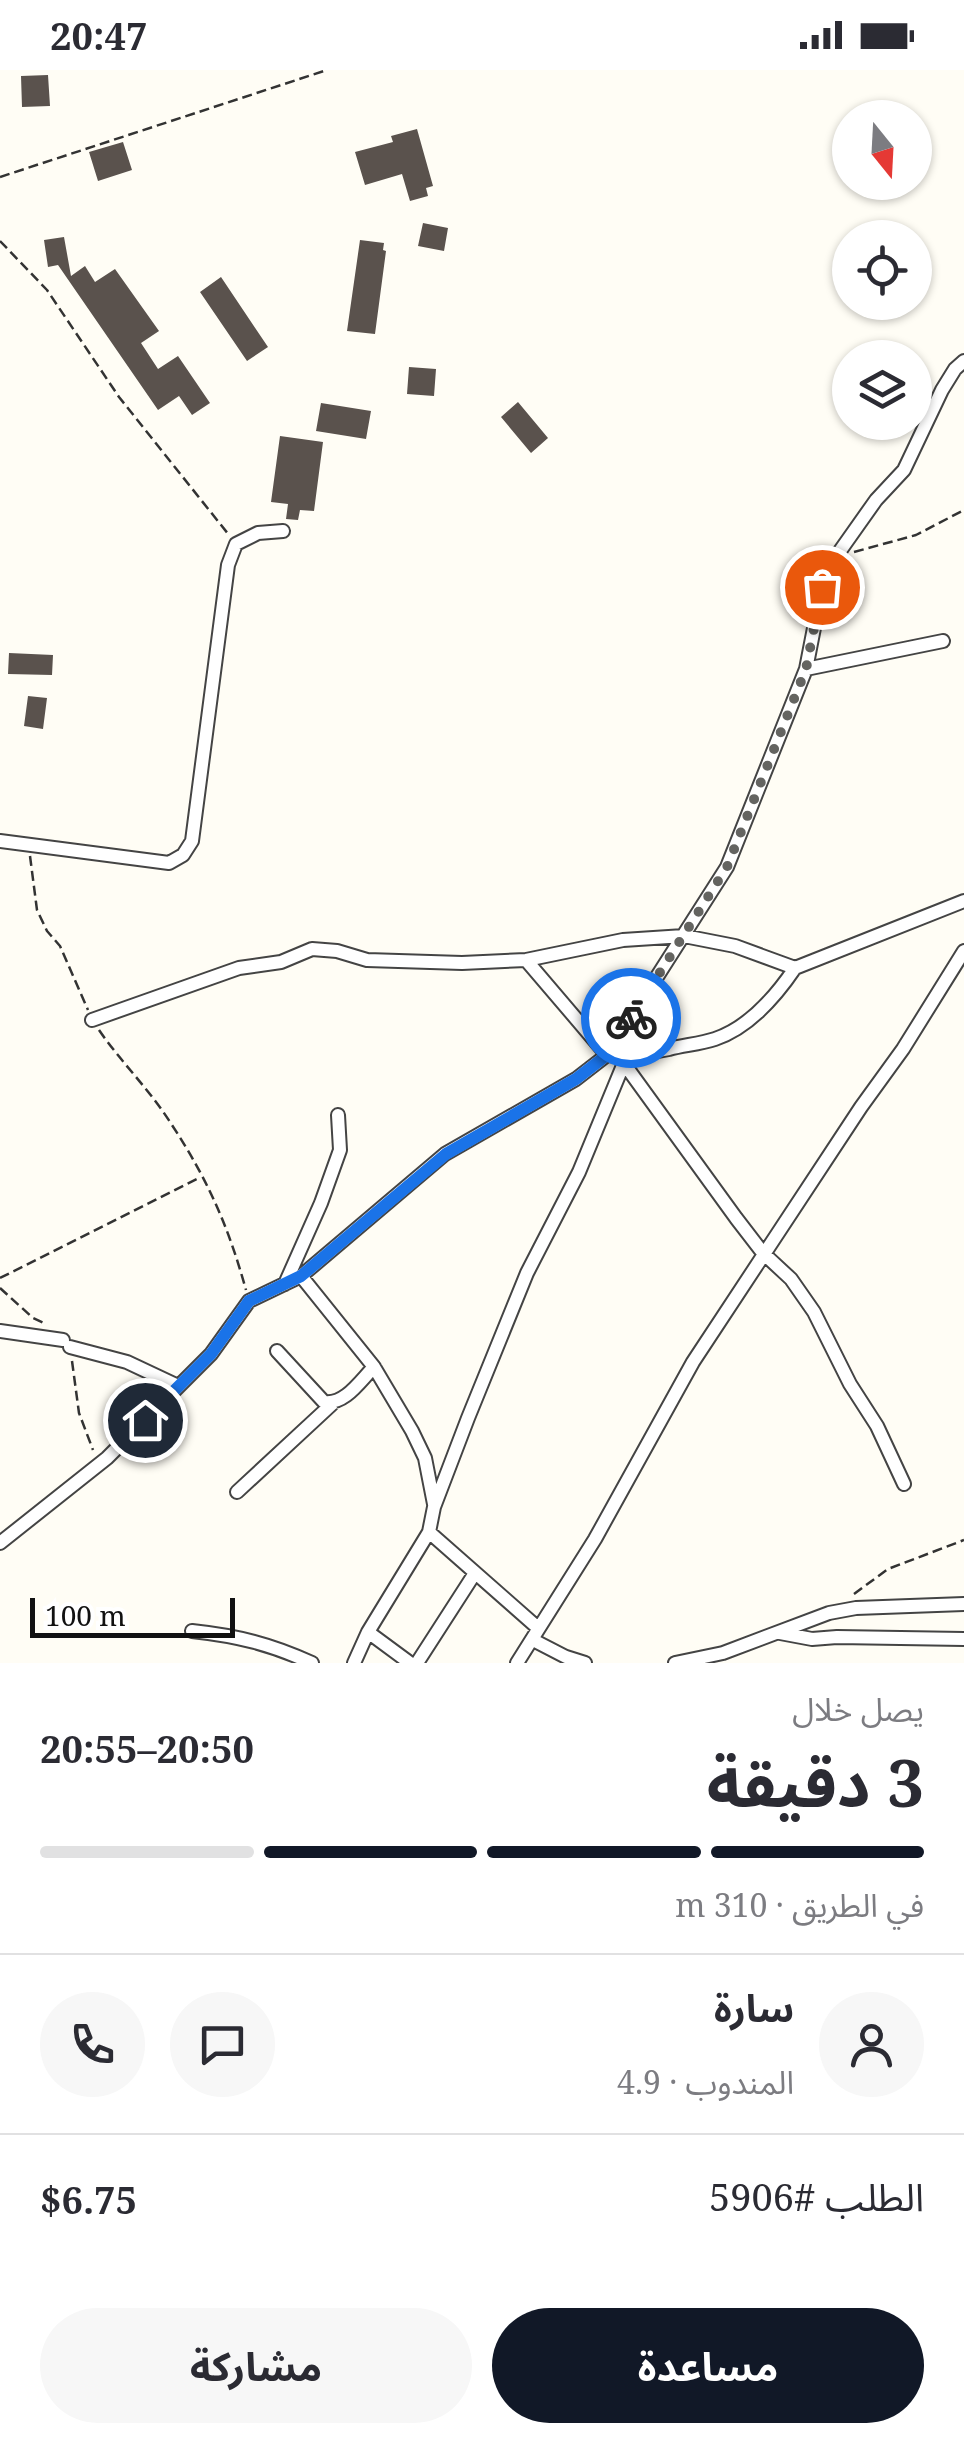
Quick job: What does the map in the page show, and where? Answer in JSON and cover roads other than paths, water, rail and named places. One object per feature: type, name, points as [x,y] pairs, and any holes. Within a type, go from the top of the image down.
[{"type":"street","points":[[354,1663],[368,1632],[429,1532],[434,1507],[527,1273],[579,1172],[602,1111],[616,1058],[727,867],[806,669],[822,587],[835,558],[876,500],[904,470],[942,390],[964,361]]},
{"type":"street","points":[[0,841],[169,863],[183,855],[192,841],[228,565],[236,544],[258,533],[283,531]]},
{"type":"street","points":[[806,669],[943,641]]},
{"type":"street","points":[[0,1543],[99,1466],[211,1354],[249,1301],[301,1276],[446,1154],[616,1058],[716,1038],[740,1026],[779,992],[795,968],[964,901]]},
{"type":"street","points":[[92,1020],[239,968],[280,962],[312,948],[337,950],[367,960],[462,963],[526,960],[622,940],[684,936],[735,946],[795,968]]},
{"type":"street","points":[[517,1663],[595,1539],[693,1362],[861,1107],[904,1049],[964,951]]},
{"type":"street","points":[[526,960],[616,1058],[763,1253],[791,1278],[878,1426],[904,1484]]},
{"type":"street","points":[[286,1284],[340,1150],[338,1115]]},
{"type":"street","points":[[301,1276],[374,1367],[425,1458],[434,1507]]},
{"type":"street","points":[[0,1331],[66,1343],[127,1362],[178,1386]]},
{"type":"street","points":[[277,1351],[324,1402],[332,1404]]},
{"type":"street","points":[[236,1492],[374,1367]]},
{"type":"street","points":[[429,1532],[536,1634],[566,1657],[586,1663]]},
{"type":"street","points":[[368,1632],[413,1663],[475,1573]]},
{"type":"street","points":[[676,1663],[723,1653],[829,1613],[856,1608],[964,1604]]},
{"type":"street","points":[[192,1631],[238,1636],[312,1663]]},
{"type":"street","points":[[778,1632],[812,1639],[964,1639]]}]
